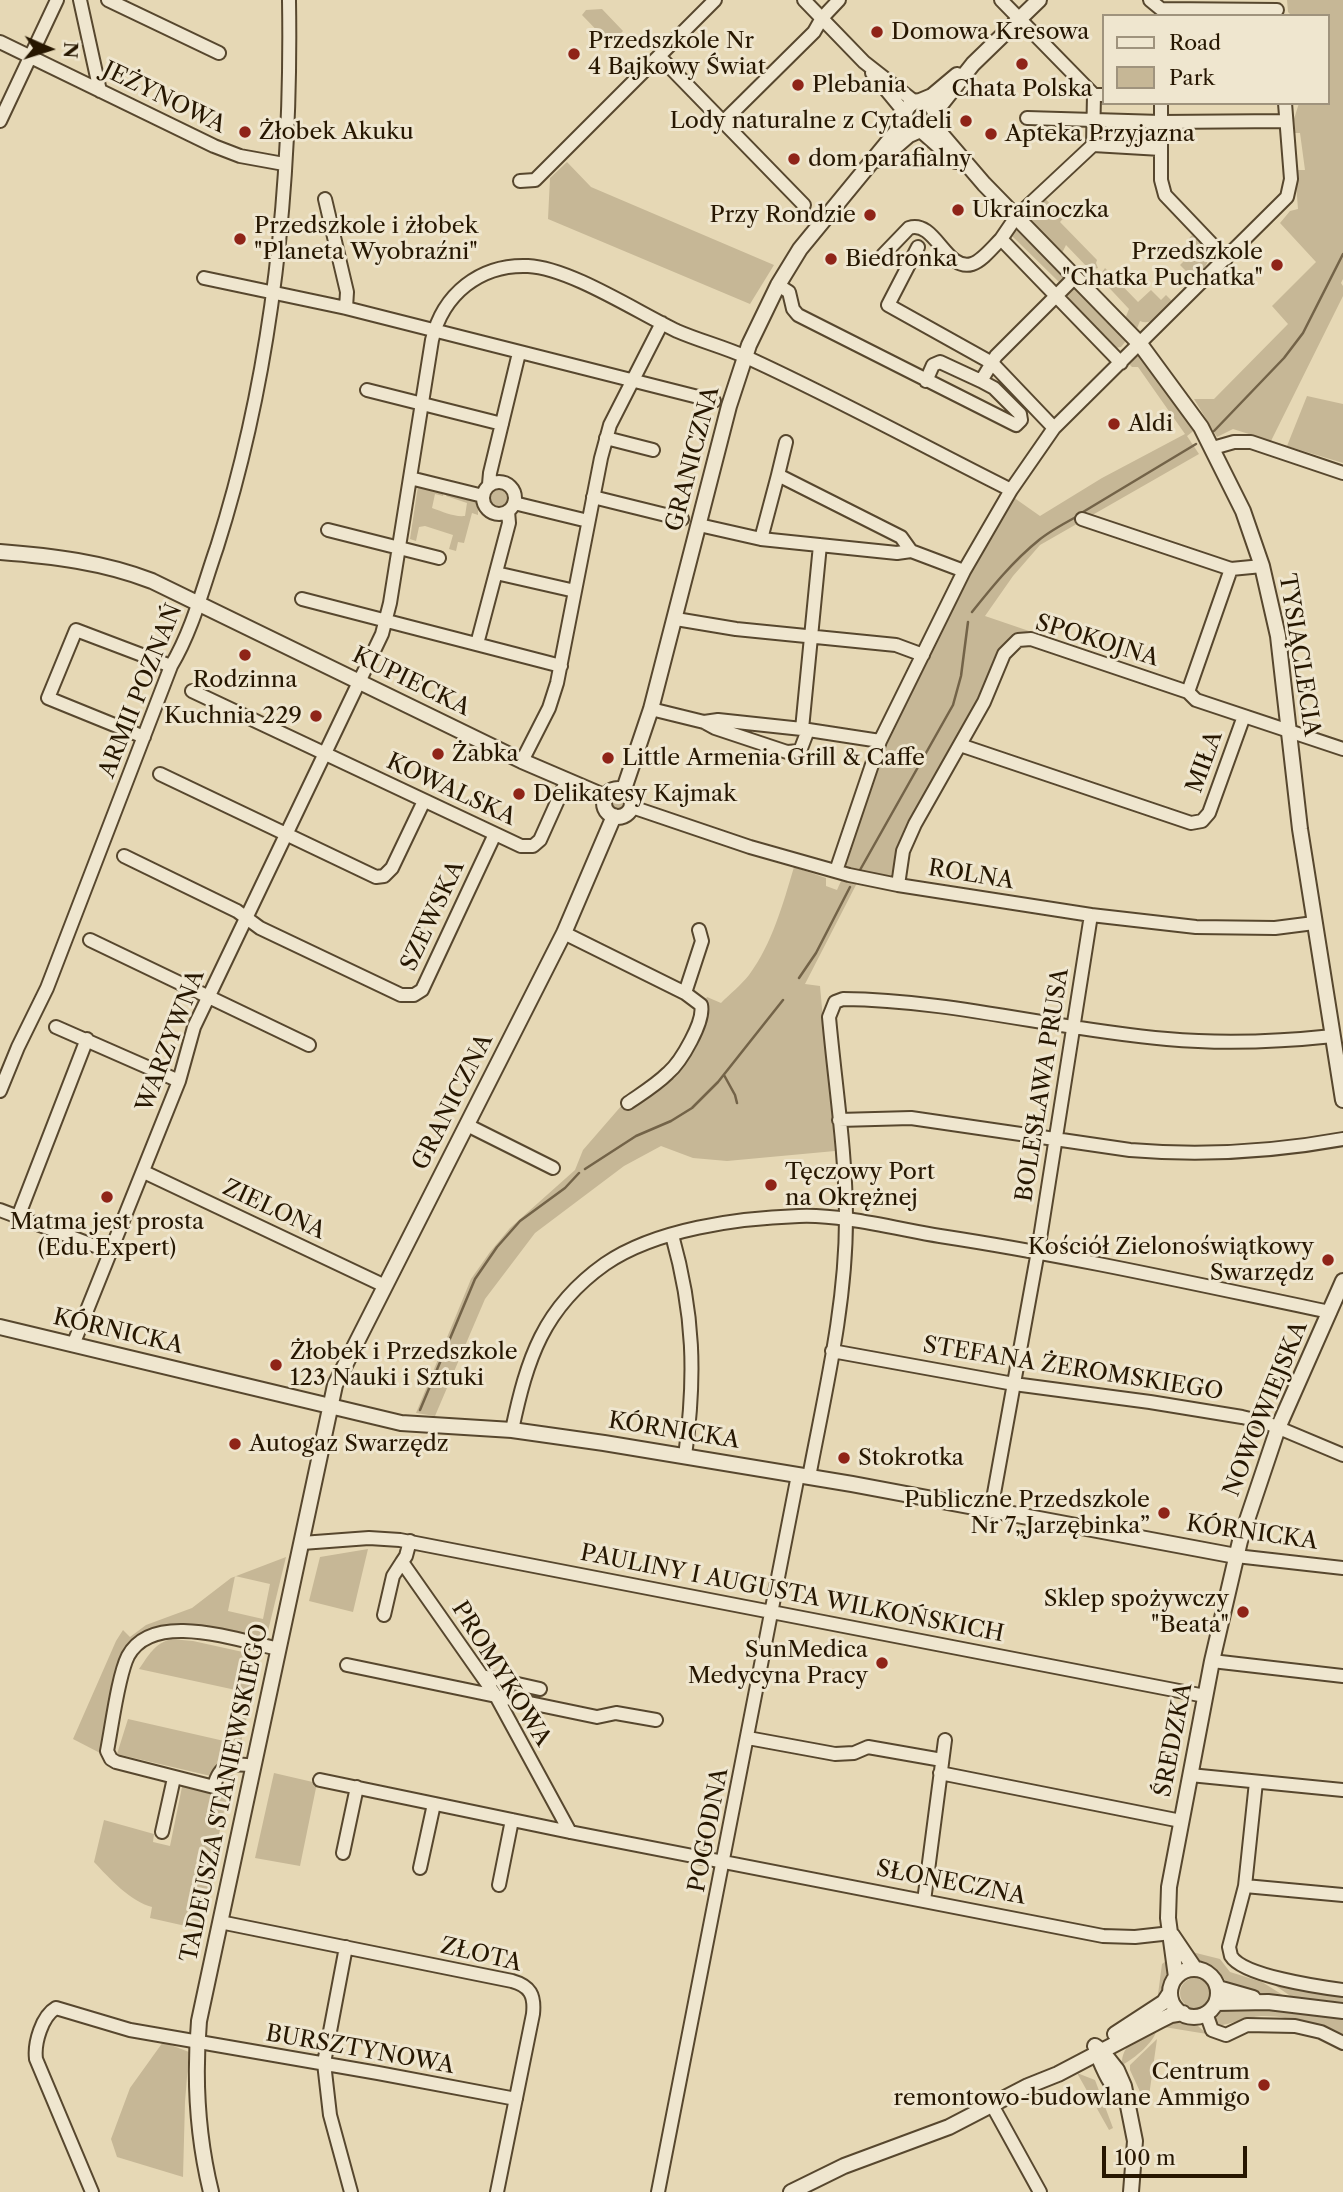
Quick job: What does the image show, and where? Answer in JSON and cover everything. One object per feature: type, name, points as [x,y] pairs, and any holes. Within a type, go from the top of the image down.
[{"type":"street","points":[[0,121],[57,0]]},
{"type":"street","points":[[80,0],[100,90]]},
{"type":"street","points":[[108,0],[219,53]]},
{"type":"street","name":"ARMII POZNAŃ","points":[[0,1091],[47,988],[171,666],[184,644],[223,527],[249,431],[263,362],[273,291],[284,164],[289,0]]},
{"type":"street","points":[[520,181],[535,180],[715,0]]},
{"type":"street","points":[[804,0],[864,62],[905,116],[907,125],[920,131],[929,128],[939,107],[973,64],[1039,0]]},
{"type":"street","points":[[723,123],[814,32],[839,0]]},
{"type":"street","points":[[1001,0],[1099,95],[1093,120],[1093,145]]},
{"type":"street","points":[[1150,0],[1161,13],[1277,8]]},
{"type":"street","name":"JEŻYNOWA","points":[[0,42],[226,151],[284,164]]},
{"type":"street","points":[[659,56],[804,205]]},
{"type":"street","points":[[864,62],[917,102],[931,106],[934,119]]},
{"type":"street","points":[[905,116],[909,106],[932,96],[973,64]]},
{"type":"street","points":[[1161,105],[1161,187],[1167,200],[1226,259]]},
{"type":"street","points":[[836,871],[880,741],[964,571],[1012,490],[1054,428],[1283,204],[1289,194],[1291,179],[1285,105]]},
{"type":"street","name":"GRANICZNA","points":[[624,789],[651,709],[729,406],[745,356],[778,285],[809,237],[867,169],[901,126],[905,116]]},
{"type":"street","points":[[1027,118],[1161,122],[1286,121]]},
{"type":"street","name":"TYSIĄCLECIA","points":[[934,119],[942,135],[984,184],[1140,344],[1184,401],[1213,448],[1243,511],[1262,566],[1278,636],[1298,819],[1343,1100]]},
{"type":"street","name":"GRANICZNA","points":[[867,169],[887,156],[909,135],[920,131]]},
{"type":"street","name":"TYSIĄCLECIA","points":[[920,131],[984,184]]},
{"type":"street","points":[[883,255],[914,226],[927,230],[944,251],[959,263],[968,266],[975,263],[1001,239],[1016,217],[1093,145],[1161,149]]},
{"type":"street","points":[[325,199],[347,292],[346,308]]},
{"type":"street","points":[[1001,239],[1121,363]]},
{"type":"street","points":[[918,247],[888,305],[992,363],[1054,428]]},
{"type":"street","name":"WARZYWNA","points":[[73,1345],[179,1081],[194,1027],[379,641],[386,621],[399,548],[434,331],[443,310],[464,285],[495,270],[520,266],[546,268],[564,274],[662,323],[745,356],[1012,490]]},
{"type":"street","points":[[981,381],[996,356],[1075,277]]},
{"type":"street","points":[[205,278],[346,308],[714,401]]},
{"type":"street","points":[[778,285],[789,292],[793,309],[798,315],[926,381],[1013,425],[1020,423],[1020,414],[993,388],[940,362],[933,365],[926,381]]},
{"type":"street","points":[[522,761],[549,708],[561,666],[606,438],[662,323]]},
{"type":"street","points":[[519,353],[483,503],[489,511],[499,514],[511,507],[588,521]]},
{"type":"street","points":[[367,390],[502,424]]},
{"type":"street","points":[[606,438],[653,450]]},
{"type":"street","points":[[761,539],[786,442]]},
{"type":"street","points":[[1213,448],[1234,442],[1251,442],[1343,473]]},
{"type":"street","points":[[778,475],[901,537],[911,551]]},
{"type":"street","points":[[410,478],[486,490],[499,481],[509,485],[514,493],[509,523],[477,644]]},
{"type":"street","points":[[593,497],[682,519]]},
{"type":"street","points":[[1082,519],[1231,569],[1262,566]]},
{"type":"street","points":[[699,525],[761,539],[897,553],[911,551],[964,571]]},
{"type":"street","points":[[328,530],[439,558]]},
{"type":"street","points":[[651,709],[704,722],[793,753],[800,751],[805,729],[820,545]]},
{"type":"street","name":"KUPIECKA","points":[[0,552],[106,566],[152,581],[566,782],[606,797]]},
{"type":"street","points":[[1188,692],[1231,569]]},
{"type":"street","points":[[496,573],[575,591]]},
{"type":"street","points":[[302,599],[561,666]]},
{"type":"street","points":[[676,619],[736,629],[895,645],[923,655]]},
{"type":"street","points":[[144,737],[48,698],[76,630],[171,666]]},
{"type":"street","name":"SPOKOJNA","points":[[898,885],[908,839],[984,702],[1004,654],[1018,640],[1031,639],[1188,692],[1196,699],[1343,749]]},
{"type":"street","name":"KOWALSKA","points":[[192,691],[521,846],[535,845],[540,840],[566,782]]},
{"type":"street","name":"MIŁA","points":[[960,745],[1191,823],[1202,821],[1209,813],[1244,716]]},
{"type":"street","points":[[704,722],[718,720],[805,729],[880,741]]},
{"type":"street","points":[[160,774],[372,875],[384,876],[392,868],[424,801]]},
{"type":"street","points":[[614,789],[624,789],[631,796],[632,807],[624,816],[614,816],[605,808],[606,797],[614,789]]},
{"type":"street","name":"ROLNA","points":[[632,807],[750,847],[898,885],[1091,915],[1222,928],[1275,928],[1314,923]]},
{"type":"street","name":"GRANICZNA","points":[[331,1406],[335,1385],[564,933],[614,816]]},
{"type":"street","name":"SZEWSKA","points":[[246,917],[260,928],[401,995],[414,995],[422,990],[495,834]]},
{"type":"street","points":[[124,856],[246,917]]},
{"type":"street","name":"BOLESŁAWA PRUSA","points":[[991,1510],[1038,1251],[1091,915]]},
{"type":"street","points":[[685,993],[702,941],[699,930]]},
{"type":"street","points":[[564,933],[685,993],[699,1001],[702,1008],[701,1019],[676,1065],[667,1075],[628,1103]]},
{"type":"street","points":[[90,940],[309,1045]]},
{"type":"street","name":"POGODNA","points":[[659,2192],[773,1612],[832,1351],[842,1290],[846,1221],[829,1017],[833,1004],[843,999],[909,1001],[1073,1027]]},
{"type":"street","points":[[57,1027],[179,1081]]},
{"type":"street","points":[[1073,1027],[1200,1041],[1269,1042],[1333,1036]]},
{"type":"street","points":[[18,1217],[88,1039]]},
{"type":"street","points":[[839,1120],[911,1118],[1130,1150],[1195,1154],[1264,1151],[1343,1139]]},
{"type":"street","points":[[467,1125],[553,1168]]},
{"type":"street","name":"ZIELONA","points":[[144,1172],[385,1286]]},
{"type":"street","points":[[0,1210],[111,1252]]},
{"type":"street","points":[[512,1430],[530,1357],[546,1326],[567,1298],[590,1276],[616,1258],[673,1235],[737,1222],[809,1216],[846,1221],[1038,1251],[1330,1312]]},
{"type":"street","points":[[673,1235],[689,1309],[693,1362],[693,1390],[685,1456]]},
{"type":"street","name":"NOWOWIEJSKA","points":[[1236,1556],[1278,1428],[1343,1281]]},
{"type":"street","name":"KÓRNICKA","points":[[0,1327],[409,1424],[512,1430],[685,1456],[1236,1556],[1343,1568]]},
{"type":"street","name":"STEFANA ŻEROMSKIEGO","points":[[832,1351],[1014,1384],[1209,1411],[1278,1428],[1343,1455]]},
{"type":"street","name":"TADEUSZA STANIEWSKIEGO","points":[[211,2192],[197,2117],[197,2043],[200,2021],[331,1406]]},
{"type":"street","name":"PAULINY I AUGUSTA WILKOŃSKICH","points":[[302,1543],[369,1538],[410,1541],[1205,1696]]},
{"type":"street","points":[[384,1615],[393,1576],[406,1556],[410,1541]]},
{"type":"street","name":"ŚREDZKA","points":[[1176,1977],[1168,1906],[1169,1887],[1212,1661],[1236,1556]]},
{"type":"street","name":"PROMYKOWA","points":[[402,1562],[496,1696],[570,1832]]},
{"type":"street","points":[[254,1766],[242,1764],[221,1769],[214,1787],[116,1762],[107,1751],[128,1656],[148,1636],[179,1629],[279,1649]]},
{"type":"street","points":[[1212,1661],[1343,1676]]},
{"type":"street","points":[[347,1665],[597,1717],[616,1713],[656,1720]]},
{"type":"street","points":[[482,1676],[540,1689]]},
{"type":"street","points":[[748,1738],[835,1754],[854,1753],[868,1747],[941,1767],[1181,1821]]},
{"type":"street","points":[[924,1901],[945,1740]]},
{"type":"street","points":[[1190,1775],[1343,1790]]},
{"type":"street","points":[[162,1832],[174,1778]]},
{"type":"street","name":"SŁONECZNA","points":[[320,1780],[570,1832],[1103,1936],[1135,1937],[1171,1933]]},
{"type":"street","points":[[1256,1782],[1245,1886],[1229,1947],[1231,1956],[1243,1968],[1313,1986],[1343,1990]]},
{"type":"street","points":[[343,1853],[357,1787]]},
{"type":"street","points":[[420,1868],[434,1804]]},
{"type":"street","points":[[499,1885],[512,1820]]},
{"type":"street","points":[[1245,1886],[1343,1895]]},
{"type":"street","name":"ZŁOTA","points":[[220,1922],[526,1986],[533,1995],[534,2007],[497,2192]]},
{"type":"street","name":"ŚREDZKA","points":[[1171,1933],[1195,1969]]},
{"type":"street","points":[[346,1947],[324,2063],[330,2116],[351,2192]]},
{"type":"street","points":[[1098,2050],[1164,2003],[1176,1977],[1182,1972],[1195,1969],[1212,1977],[1212,2030],[1226,2035],[1247,2025],[1295,2026],[1321,2032],[1343,2043]]},
{"type":"street","points":[[1170,1993],[1174,2006],[1191,2017],[1213,2001],[1268,2002],[1343,2011]]},
{"type":"street","name":"BURSZTYNOWA","points":[[92,2192],[36,2059],[37,2040],[48,2014],[56,2008],[121,2028],[516,2099]]},
{"type":"street","points":[[791,2192],[844,2166],[949,2127],[1028,2086],[1044,2071],[1119,2043],[1171,2015],[1183,2013]]},
{"type":"street","points":[[1117,2070],[1119,2043]]},
{"type":"street","points":[[1098,2050],[1117,2070],[1124,2086],[1135,2141],[1131,2192]]},
{"type":"street","points":[[1098,2050],[1105,2076],[1127,2103]]},
{"type":"street","points":[[992,2105],[1040,2192]]},
{"type":"green space","points":[[1287,0],[1343,0],[1343,296],[1271,441],[1233,429],[1217,437],[1194,399],[1214,399],[1288,324],[1272,306],[1316,262],[1280,223],[1290,211],[1298,209],[1295,170],[1305,170],[1300,133],[1295,133],[1294,119],[1298,105],[1329,105],[1329,14],[1288,12]]},
{"type":"green space","points":[[602,9],[623,31],[610,44],[582,15],[586,10]]},
{"type":"green space","points":[[567,162],[591,187],[774,265],[750,304],[548,219],[550,178]]},
{"type":"green space","points":[[1043,196],[1051,205],[1055,202],[1067,214],[1060,222],[1097,260],[1098,268],[1090,270],[1066,245],[1061,255],[1025,214]]},
{"type":"green space","points":[[1014,231],[1023,232],[1065,280],[1060,283],[1012,236]]},
{"type":"green space","points":[[1192,235],[1204,249],[1208,259],[1204,269],[1191,282],[1180,265],[1194,251],[1186,242]]},
{"type":"green space","points":[[1105,268],[1138,302],[1151,290],[1161,300],[1166,295],[1172,301],[1153,320],[1140,321],[1136,331],[1125,319],[1129,309],[1099,277]]},
{"type":"green space","points":[[1070,288],[1079,289],[1125,336],[1121,347],[1116,348],[1067,296]]},
{"type":"green space","points":[[1136,356],[1143,357],[1196,429],[1187,436],[1199,454],[1040,545],[1013,576],[985,616],[1029,631],[1008,640],[983,696],[897,850],[891,876],[843,867],[885,741],[969,572],[1013,497],[1040,516],[1102,478],[1185,434],[1138,367],[1132,367],[1128,363]]},
{"type":"green space","points":[[1307,396],[1343,404],[1343,463],[1287,446]]},
{"type":"green space","points":[[499,485],[508,489],[512,498],[508,507],[499,511],[490,507],[486,498],[490,489]]},
{"type":"green space","points":[[418,486],[444,491],[443,496],[435,494],[432,508],[452,515],[465,516],[467,503],[446,496],[448,492],[478,501],[478,515],[472,513],[464,543],[458,542],[456,551],[449,549],[453,535],[425,526],[419,527],[416,541],[410,539]]},
{"type":"green space","points":[[618,794],[624,797],[627,803],[624,809],[618,812],[612,809],[609,803],[612,797]]},
{"type":"green space","points":[[794,867],[826,878],[826,886],[837,890],[841,881],[857,883],[805,984],[820,986],[835,1151],[727,1161],[693,1158],[661,1146],[624,1166],[535,1233],[485,1299],[435,1416],[416,1413],[471,1279],[510,1228],[575,1170],[583,1150],[629,1097],[667,1067],[707,997],[721,1003],[749,975],[770,937]]},
{"type":"green space","points":[[368,1549],[353,1612],[309,1601],[320,1557]]},
{"type":"green space","points":[[286,1557],[268,1631],[261,1630],[258,1642],[205,1629],[134,1643],[102,1754],[73,1739],[123,1630],[130,1637],[146,1625],[192,1608],[235,1577],[228,1611],[263,1619],[270,1584],[236,1576]]},
{"type":"green space","points":[[171,1639],[193,1641],[261,1656],[232,1781],[117,1754],[128,1719],[233,1743],[245,1692],[139,1669],[156,1647]]},
{"type":"green space","points":[[274,1773],[317,1783],[300,1866],[255,1858]]},
{"type":"green space","points":[[183,1782],[228,1792],[199,1929],[150,1918],[152,1907],[128,1895],[94,1862],[104,1820],[154,1834],[153,1842],[170,1846]]},
{"type":"green space","points":[[1188,1951],[1220,1959],[1230,1972],[1262,1982],[1286,1997],[1231,1986],[1215,1970],[1197,1961]]},
{"type":"green space","points":[[1170,1958],[1167,1981],[1157,2002],[1162,1964]]},
{"type":"green space","points":[[1195,1978],[1206,1982],[1210,1993],[1206,2004],[1195,2008],[1184,2004],[1180,1993],[1184,1982]]},
{"type":"green space","points":[[1264,1978],[1343,1993],[1343,2002],[1292,1997]]},
{"type":"green space","points":[[1230,2007],[1266,2008],[1343,2018],[1343,2036],[1303,2022],[1272,2016],[1217,2026],[1212,2018],[1216,2013]]},
{"type":"green space","points":[[1180,2020],[1197,2025],[1207,2034],[1164,2027],[1164,2024]]},
{"type":"green space","points":[[1157,2028],[1149,2044],[1122,2065],[1128,2046]]},
{"type":"green space","points":[[1157,2039],[1149,2096],[1142,2096],[1130,2065]]},
{"type":"green space","points":[[163,2042],[189,2052],[183,2177],[117,2157],[111,2139],[130,2088]]},
{"type":"green space","points":[[1077,2073],[1095,2080],[1113,2128],[1109,2130]]},
{"type":"waterway","points":[[1214,431],[1284,358],[1303,333],[1343,254]]},
{"type":"waterway","points":[[1083,512],[1196,444]]},
{"type":"waterway","points":[[972,612],[1003,574],[1029,548],[1076,517]]},
{"type":"waterway","points":[[860,870],[953,705],[961,676],[968,622]]},
{"type":"waterway","points":[[799,978],[816,953],[850,887]]},
{"type":"waterway","points":[[585,1169],[636,1136],[671,1121],[692,1108],[718,1082],[783,1000]]},
{"type":"waterway","points":[[724,1075],[737,1103]]},
{"type":"waterway","points":[[420,1410],[475,1279],[497,1247],[520,1221],[565,1188],[579,1173]]},
{"type":"place","name":"Domowa Kresowa","points":[[877,32]]},
{"type":"place","name":"Przedszkole Nr 4 Bajkowy Świat","points":[[574,54]]},
{"type":"place","name":"Chata Polska","points":[[1022,64]]},
{"type":"place","name":"Plebania","points":[[798,85]]},
{"type":"place","name":"Lody naturalne z Cytadeli","points":[[966,121]]},
{"type":"place","name":"Żłobek Akuku","points":[[245,132]]},
{"type":"place","name":"Apteka Przyjazna","points":[[991,134]]},
{"type":"place","name":"dom parafialny","points":[[794,159]]},
{"type":"place","name":"Ukrainoczka","points":[[958,210]]},
{"type":"place","name":"Przy Rondzie","points":[[870,215]]},
{"type":"place","name":"Przedszkole i żłobek \"Planeta Wyobraźni\"","points":[[240,239]]},
{"type":"place","name":"Biedronka","points":[[831,259]]},
{"type":"place","name":"Przedszkole \"Chatka Puchatka\"","points":[[1277,265]]},
{"type":"place","name":"Aldi","points":[[1114,424]]},
{"type":"place","name":"Rodzinna","points":[[245,655]]},
{"type":"place","name":"Kuchnia 229","points":[[316,716]]},
{"type":"place","name":"Żabka","points":[[438,754]]},
{"type":"place","name":"Little Armenia Grill & Caffe","points":[[608,758]]},
{"type":"place","name":"Delikatesy Kajmak","points":[[519,794]]},
{"type":"place","name":"Tęczowy Port na Okrężnej","points":[[771,1185]]},
{"type":"place","name":"Matma jest prosta (Edu Expert)","points":[[107,1197]]},
{"type":"place","name":"Kościół Zielonoświątkowy Swarzędz","points":[[1328,1260]]},
{"type":"place","name":"Żłobek i Przedszkole 123 Nauki i Sztuki","points":[[276,1365]]},
{"type":"place","name":"Autogaz Swarzędz","points":[[235,1444]]},
{"type":"place","name":"Stokrotka","points":[[844,1458]]},
{"type":"place","name":"Publiczne Przedszkole Nr 7„Jarzębinka”","points":[[1164,1513]]},
{"type":"place","name":"Sklep spożywczy \"Beata\"","points":[[1243,1612]]},
{"type":"place","name":"SunMedica Medycyna Pracy","points":[[882,1663]]},
{"type":"place","name":"Centrum remontowo-budowlane Ammigo","points":[[1264,2085]]}]
